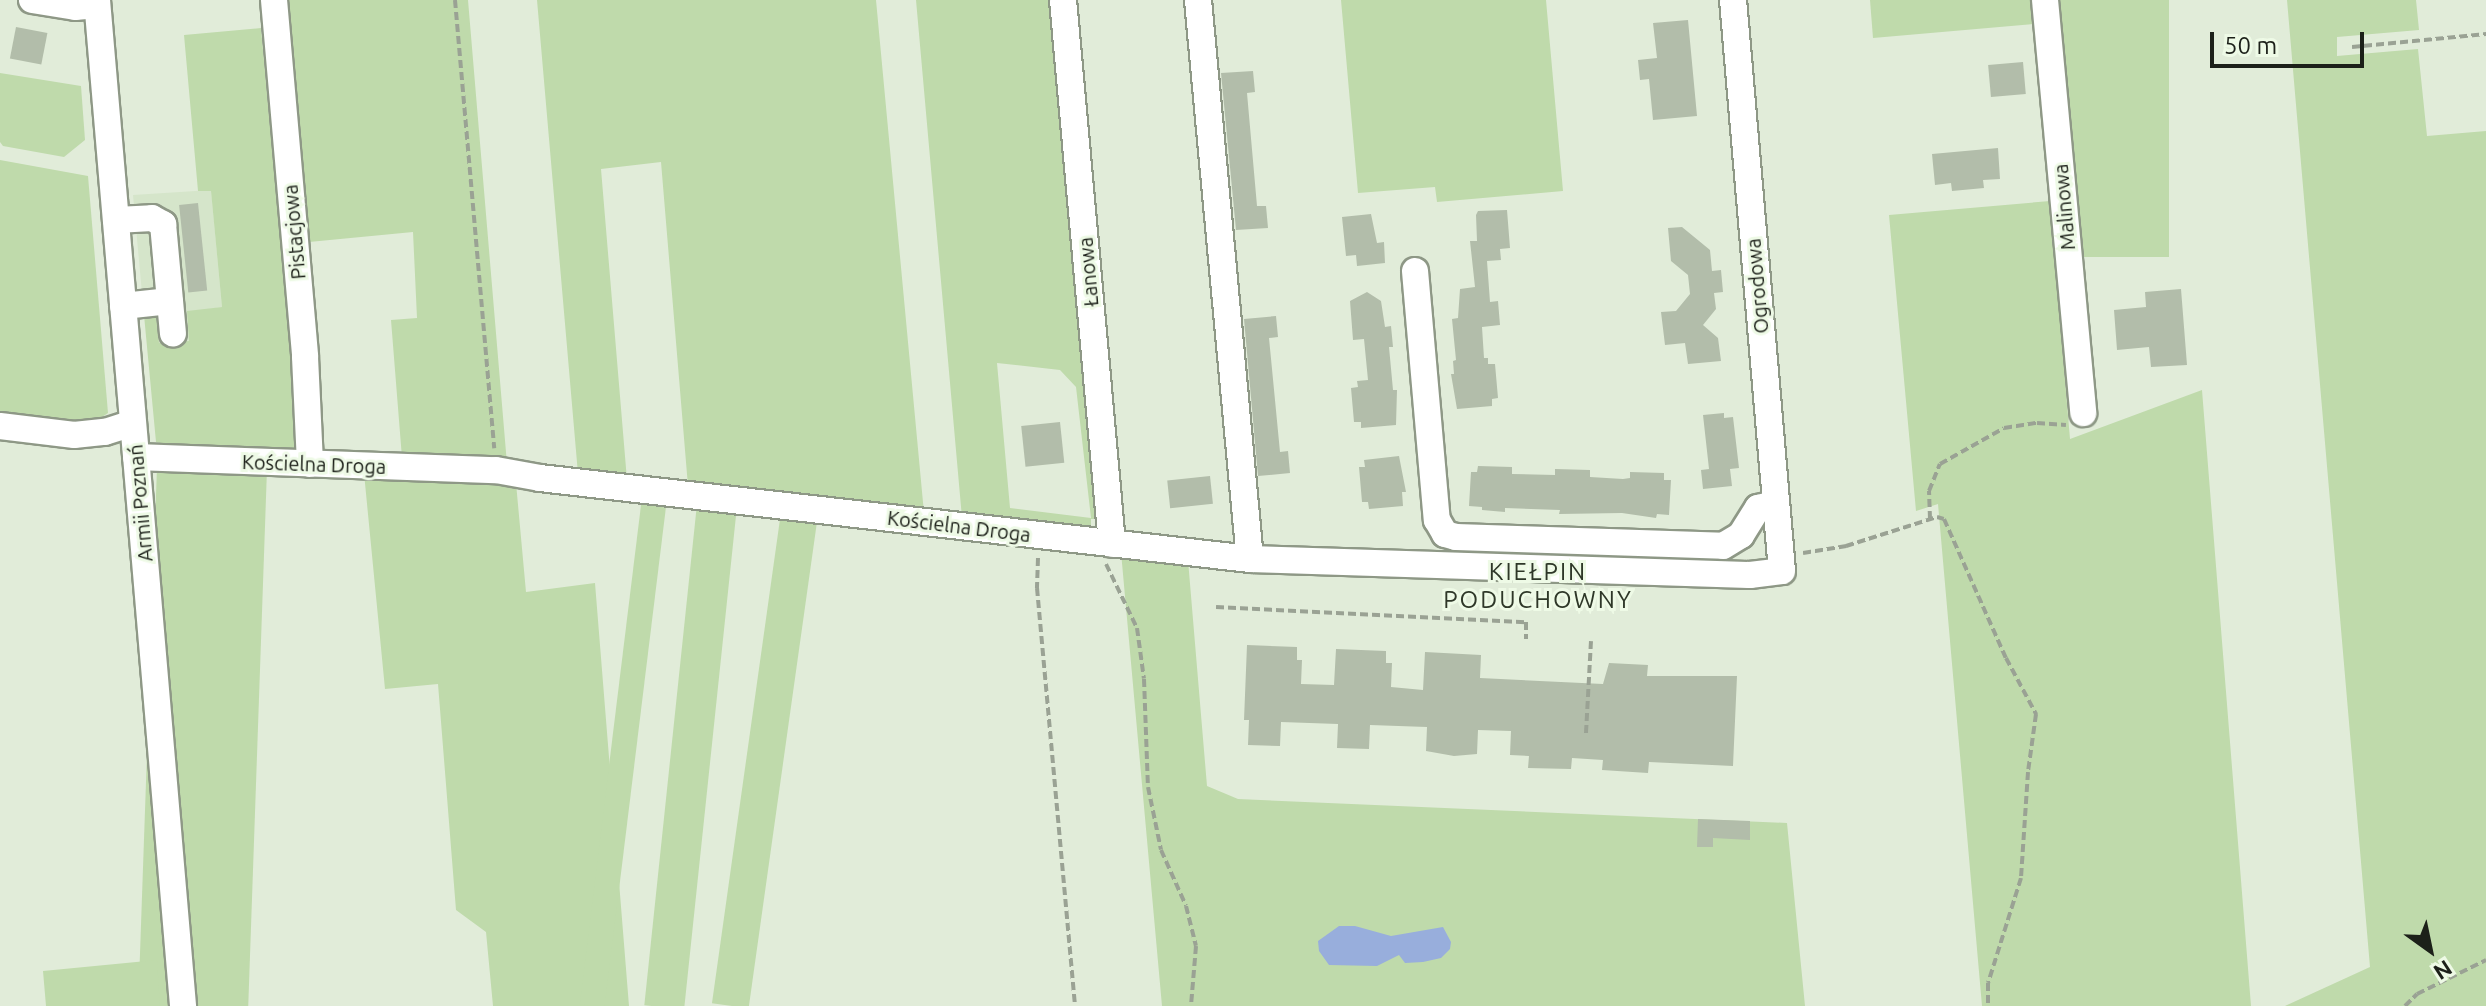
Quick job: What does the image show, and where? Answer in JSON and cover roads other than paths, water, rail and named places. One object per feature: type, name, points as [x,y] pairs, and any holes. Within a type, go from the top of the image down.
[{"type":"street","points":[[32,0],[75,7],[97,2]]},
{"type":"street","name":"Pistacjowa","points":[[274,0],[304,341],[310,464]]},
{"type":"street","name":"Łanowa","points":[[1063,0],[1105,544]]},
{"type":"street","points":[[1198,0],[1250,559]]},
{"type":"street","name":"Ogrodowa","points":[[1733,0],[1781,562]]},
{"type":"street","name":"Malinowa","points":[[2045,0],[2083,413]]},
{"type":"street","name":"Armii Poznań","points":[[97,2],[183,1006]]},
{"type":"street","points":[[116,220],[152,218],[163,224],[173,334]]},
{"type":"street","points":[[1415,271],[1437,520],[1445,534],[1456,537],[1723,546],[1741,535],[1758,508],[1775,504]]},
{"type":"street","points":[[123,306],[170,301]]},
{"type":"street","points":[[0,426],[74,435],[105,432],[133,423]]},
{"type":"street","name":"Kościelna Droga","points":[[136,457],[496,470],[540,478],[1250,559],[1750,575],[1781,562]]},
{"type":"water","points":[[1339,926],[1355,926],[1391,936],[1443,927],[1451,942],[1450,949],[1441,958],[1423,962],[1405,963],[1399,955],[1377,966],[1329,965],[1319,951],[1318,941]]},
{"type":"district","name":"KIEŁPIN PODUCHOWNY","points":[[1538,586]]}]
